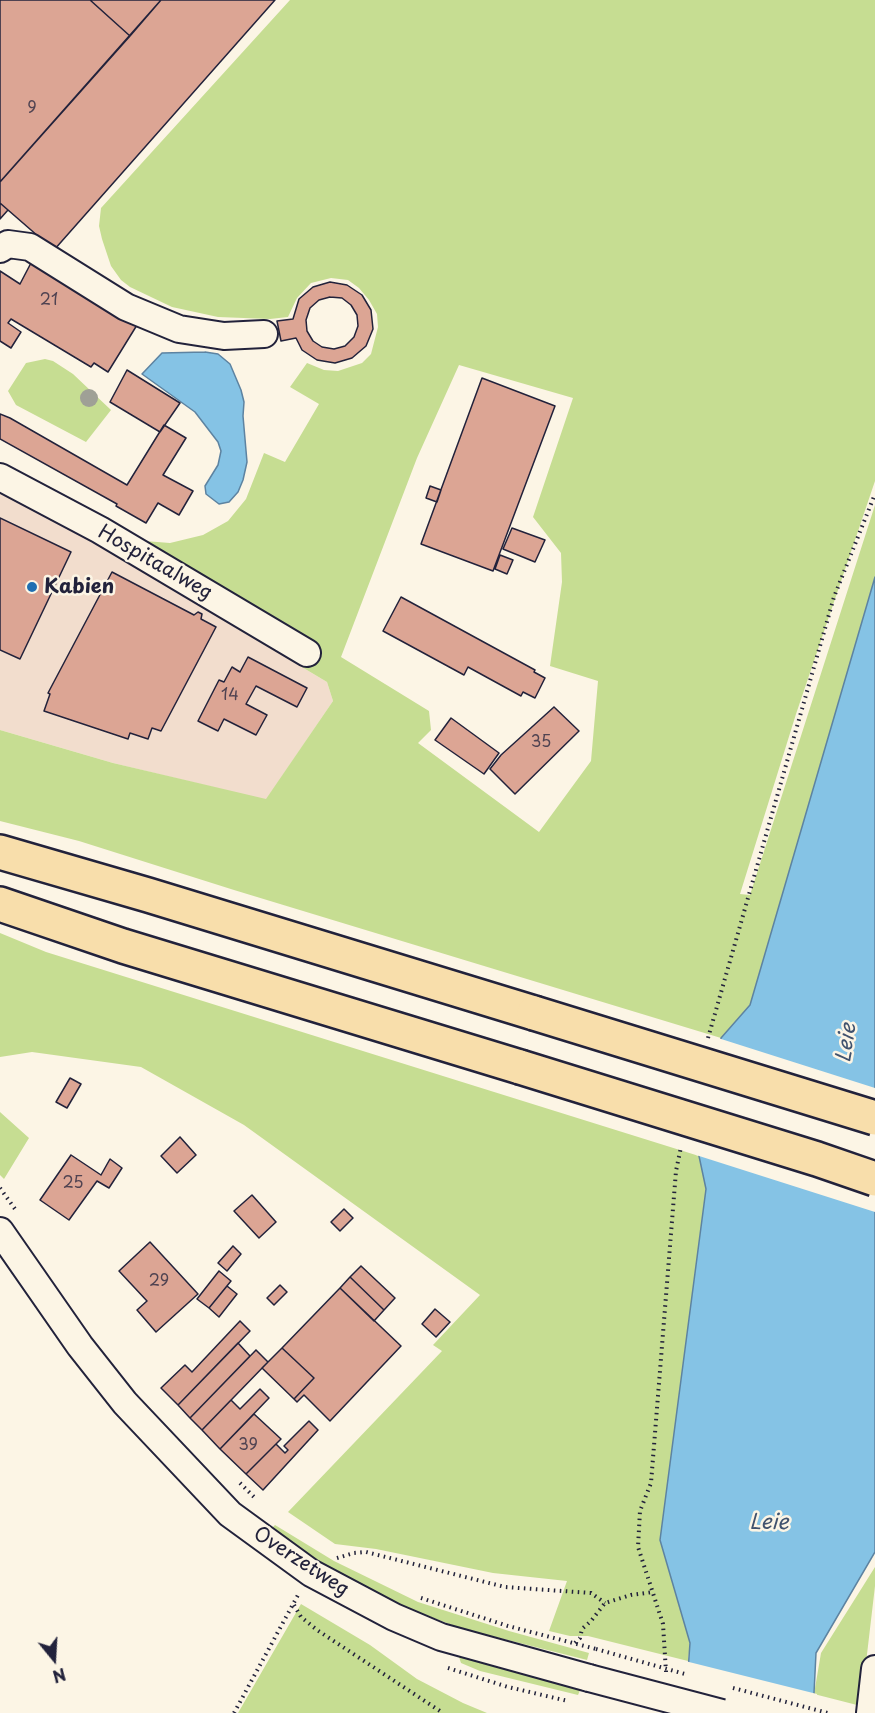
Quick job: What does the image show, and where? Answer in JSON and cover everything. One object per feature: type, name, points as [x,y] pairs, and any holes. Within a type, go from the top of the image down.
[{"type":"highway","points":[[0,852],[148,895],[875,1118]]},
{"type":"highway","points":[[0,904],[123,946],[817,1159],[875,1179]]},
{"type":"street","points":[[0,249],[8,244],[30,247],[126,307],[179,329],[224,336],[264,334]]},
{"type":"street","name":"Hospitaalweg","points":[[0,477],[100,530],[308,653]]},
{"type":"street","name":"Overzetweg","points":[[9,1223],[80,1346],[126,1403],[230,1514],[311,1573],[384,1612],[441,1637],[722,1713]]},
{"type":"street","points":[[870,1713],[875,1669]]},
{"type":"path","points":[[708,1039],[834,597],[875,494]]},
{"type":"path","points":[[666,1677],[663,1624],[638,1547],[640,1511],[651,1483],[676,1171],[684,1138]]},
{"type":"path","points":[[0,1188],[9,1223]]},
{"type":"path","points":[[238,1481],[263,1505]]},
{"type":"path","points":[[338,1558],[354,1552],[366,1552],[505,1587],[591,1593],[605,1603]]},
{"type":"path","points":[[332,1554],[348,1563]]},
{"type":"path","points":[[234,1713],[311,1573]]},
{"type":"path","points":[[575,1643],[580,1638],[582,1629],[605,1603],[631,1595],[653,1592]]},
{"type":"path","points":[[418,1597],[508,1626],[596,1649]]},
{"type":"path","points":[[294,1605],[300,1617],[316,1630],[442,1713]]},
{"type":"shaded area","points":[[0,487],[327,682],[333,701],[266,800],[113,763],[0,730]]},
{"type":"green space","points":[[290,0],[875,0],[875,481],[796,714],[740,894],[750,895],[875,505],[875,577],[750,1005],[721,1038],[79,841],[0,821],[0,730],[113,763],[266,799],[333,701],[327,682],[0,487],[132,540],[170,543],[203,535],[228,521],[246,499],[264,453],[285,462],[319,404],[290,387],[307,363],[324,370],[338,371],[362,363],[371,354],[378,327],[377,314],[359,288],[348,280],[331,278],[311,283],[297,298],[288,317],[270,319],[218,317],[172,307],[130,287],[121,280],[111,266],[99,226],[101,208]],"holes":[[[459,365],[573,398],[533,517],[561,553],[562,582],[550,666],[598,681],[591,761],[539,832],[418,743],[431,730],[429,711],[341,657],[417,458]]]},
{"type":"green space","points":[[45,359],[53,361],[73,374],[111,410],[86,442],[16,405],[8,391],[26,363]]},
{"type":"green space","points":[[0,933],[46,952],[699,1156],[706,1189],[660,1540],[690,1643],[688,1661],[588,1636],[570,1636],[549,1631],[567,1581],[493,1573],[376,1549],[335,1544],[288,1512],[442,1351],[433,1345],[480,1295],[244,1125],[141,1067],[32,1052],[0,1057]]},
{"type":"green space","points":[[0,1112],[29,1138],[4,1179],[0,1175]]},
{"type":"green space","points":[[275,1525],[334,1561],[418,1602],[589,1653],[587,1660],[460,1628],[410,1609],[334,1571],[271,1529]]},
{"type":"green space","points":[[875,1567],[875,1586],[862,1697],[858,1697],[857,1705],[814,1694],[821,1653]]},
{"type":"green space","points":[[301,1604],[370,1645],[417,1679],[487,1713],[238,1713]]},
{"type":"green space","points":[[459,1657],[581,1688],[578,1695],[480,1671],[461,1663]]},
{"type":"water","points":[[162,353],[218,354],[230,364],[244,402],[247,462],[243,480],[238,492],[229,502],[219,504],[206,494],[205,486],[218,465],[221,451],[218,442],[195,412],[142,374]]},
{"type":"water","name":"Leie","points":[[875,577],[875,1552],[816,1653],[813,1713],[685,1713],[690,1643],[660,1540],[706,1189],[699,1156],[721,1038],[750,1005]]},
{"type":"pier","points":[[718,1038],[875,1088],[875,1212],[696,1155]]},
{"type":"pier","points":[[685,1661],[817,1694],[816,1713],[682,1713]]},
{"type":"building","points":[[0,0],[90,0],[130,36],[0,182]]},
{"type":"building","points":[[90,0],[161,0],[130,36]]},
{"type":"building","points":[[161,0],[275,0],[54,250],[0,203],[0,182]]},
{"type":"building","points":[[0,203],[8,210],[0,219]]},
{"type":"building","points":[[32,261],[137,325],[108,372],[94,363],[91,367],[11,319],[8,323],[21,332],[11,348],[0,341],[0,271],[20,284]]},
{"type":"building","points":[[330,282],[347,285],[362,295],[371,310],[373,329],[366,346],[352,358],[335,363],[317,360],[302,350],[296,338],[281,341],[277,321],[293,319],[299,299],[313,287]],"holes":[[[330,297],[342,298],[351,305],[357,315],[358,326],[354,337],[345,346],[334,349],[322,347],[313,341],[307,331],[306,320],[310,308],[319,300]]]},
{"type":"building","points":[[127,370],[180,403],[160,432],[110,402]]},
{"type":"building","points":[[482,378],[555,406],[493,571],[421,544]]},
{"type":"building","points":[[0,414],[127,485],[164,425],[186,438],[163,475],[193,491],[179,515],[158,503],[146,523],[116,506],[117,504],[0,439]]},
{"type":"building","points":[[430,486],[441,490],[437,502],[426,498]]},
{"type":"building","points":[[0,518],[71,552],[20,659],[0,650]]},
{"type":"building","points":[[512,528],[545,540],[535,562],[503,549]]},
{"type":"building","points":[[500,555],[513,560],[507,574],[495,569]]},
{"type":"building","points":[[112,572],[194,615],[198,612],[202,614],[201,619],[216,627],[161,731],[152,728],[148,739],[130,733],[128,739],[44,711],[50,694],[48,693]]},
{"type":"building","points":[[401,597],[535,670],[534,672],[545,678],[535,698],[523,692],[521,696],[468,667],[464,675],[383,631]]},
{"type":"building","points":[[248,657],[307,688],[297,707],[256,686],[246,704],[267,715],[256,735],[224,719],[218,731],[198,721],[219,680],[224,682],[232,667],[240,672]]},
{"type":"building","points":[[554,707],[579,731],[515,794],[490,769],[501,755]]},
{"type":"building","points":[[451,718],[499,753],[484,774],[435,740]]},
{"type":"building","points":[[70,1078],[81,1084],[67,1108],[56,1102]]},
{"type":"building","points":[[180,1137],[196,1155],[177,1173],[161,1156]]},
{"type":"building","points":[[71,1155],[101,1175],[110,1159],[122,1168],[109,1188],[97,1181],[69,1220],[40,1200]]},
{"type":"building","points":[[252,1195],[276,1222],[259,1238],[234,1211]]},
{"type":"building","points":[[344,1209],[353,1218],[340,1231],[331,1222]]},
{"type":"building","points":[[150,1242],[198,1294],[156,1332],[137,1310],[147,1301],[119,1271]]},
{"type":"building","points":[[233,1246],[241,1254],[227,1271],[218,1263]]},
{"type":"building","points":[[361,1266],[395,1298],[384,1310],[350,1277]]},
{"type":"building","points":[[219,1271],[231,1281],[209,1308],[197,1299]]},
{"type":"building","points":[[350,1277],[384,1310],[374,1321],[340,1288]]},
{"type":"building","points":[[280,1285],[287,1292],[274,1305],[267,1298]]},
{"type":"building","points":[[227,1286],[237,1294],[219,1317],[209,1308]]},
{"type":"building","points":[[340,1288],[401,1346],[330,1421],[304,1395],[297,1402],[294,1399],[314,1378],[282,1348]]},
{"type":"building","points":[[435,1309],[450,1322],[436,1337],[422,1324]]},
{"type":"building","points":[[240,1321],[250,1331],[178,1405],[161,1388],[185,1365],[192,1372]]},
{"type":"building","points":[[238,1343],[250,1356],[190,1418],[178,1405]]},
{"type":"building","points":[[282,1348],[314,1378],[294,1399],[262,1368]]},
{"type":"building","points":[[256,1350],[268,1362],[202,1430],[190,1418]]},
{"type":"building","points":[[260,1389],[269,1398],[220,1449],[202,1430],[231,1400],[240,1409]]},
{"type":"building","points":[[254,1414],[281,1439],[246,1474],[220,1449]]},
{"type":"building","points":[[309,1421],[318,1430],[263,1490],[246,1474],[276,1444],[285,1453],[288,1450],[284,1446]]},
{"type":"place","name":"Kabien","points":[[32,587]]}]
